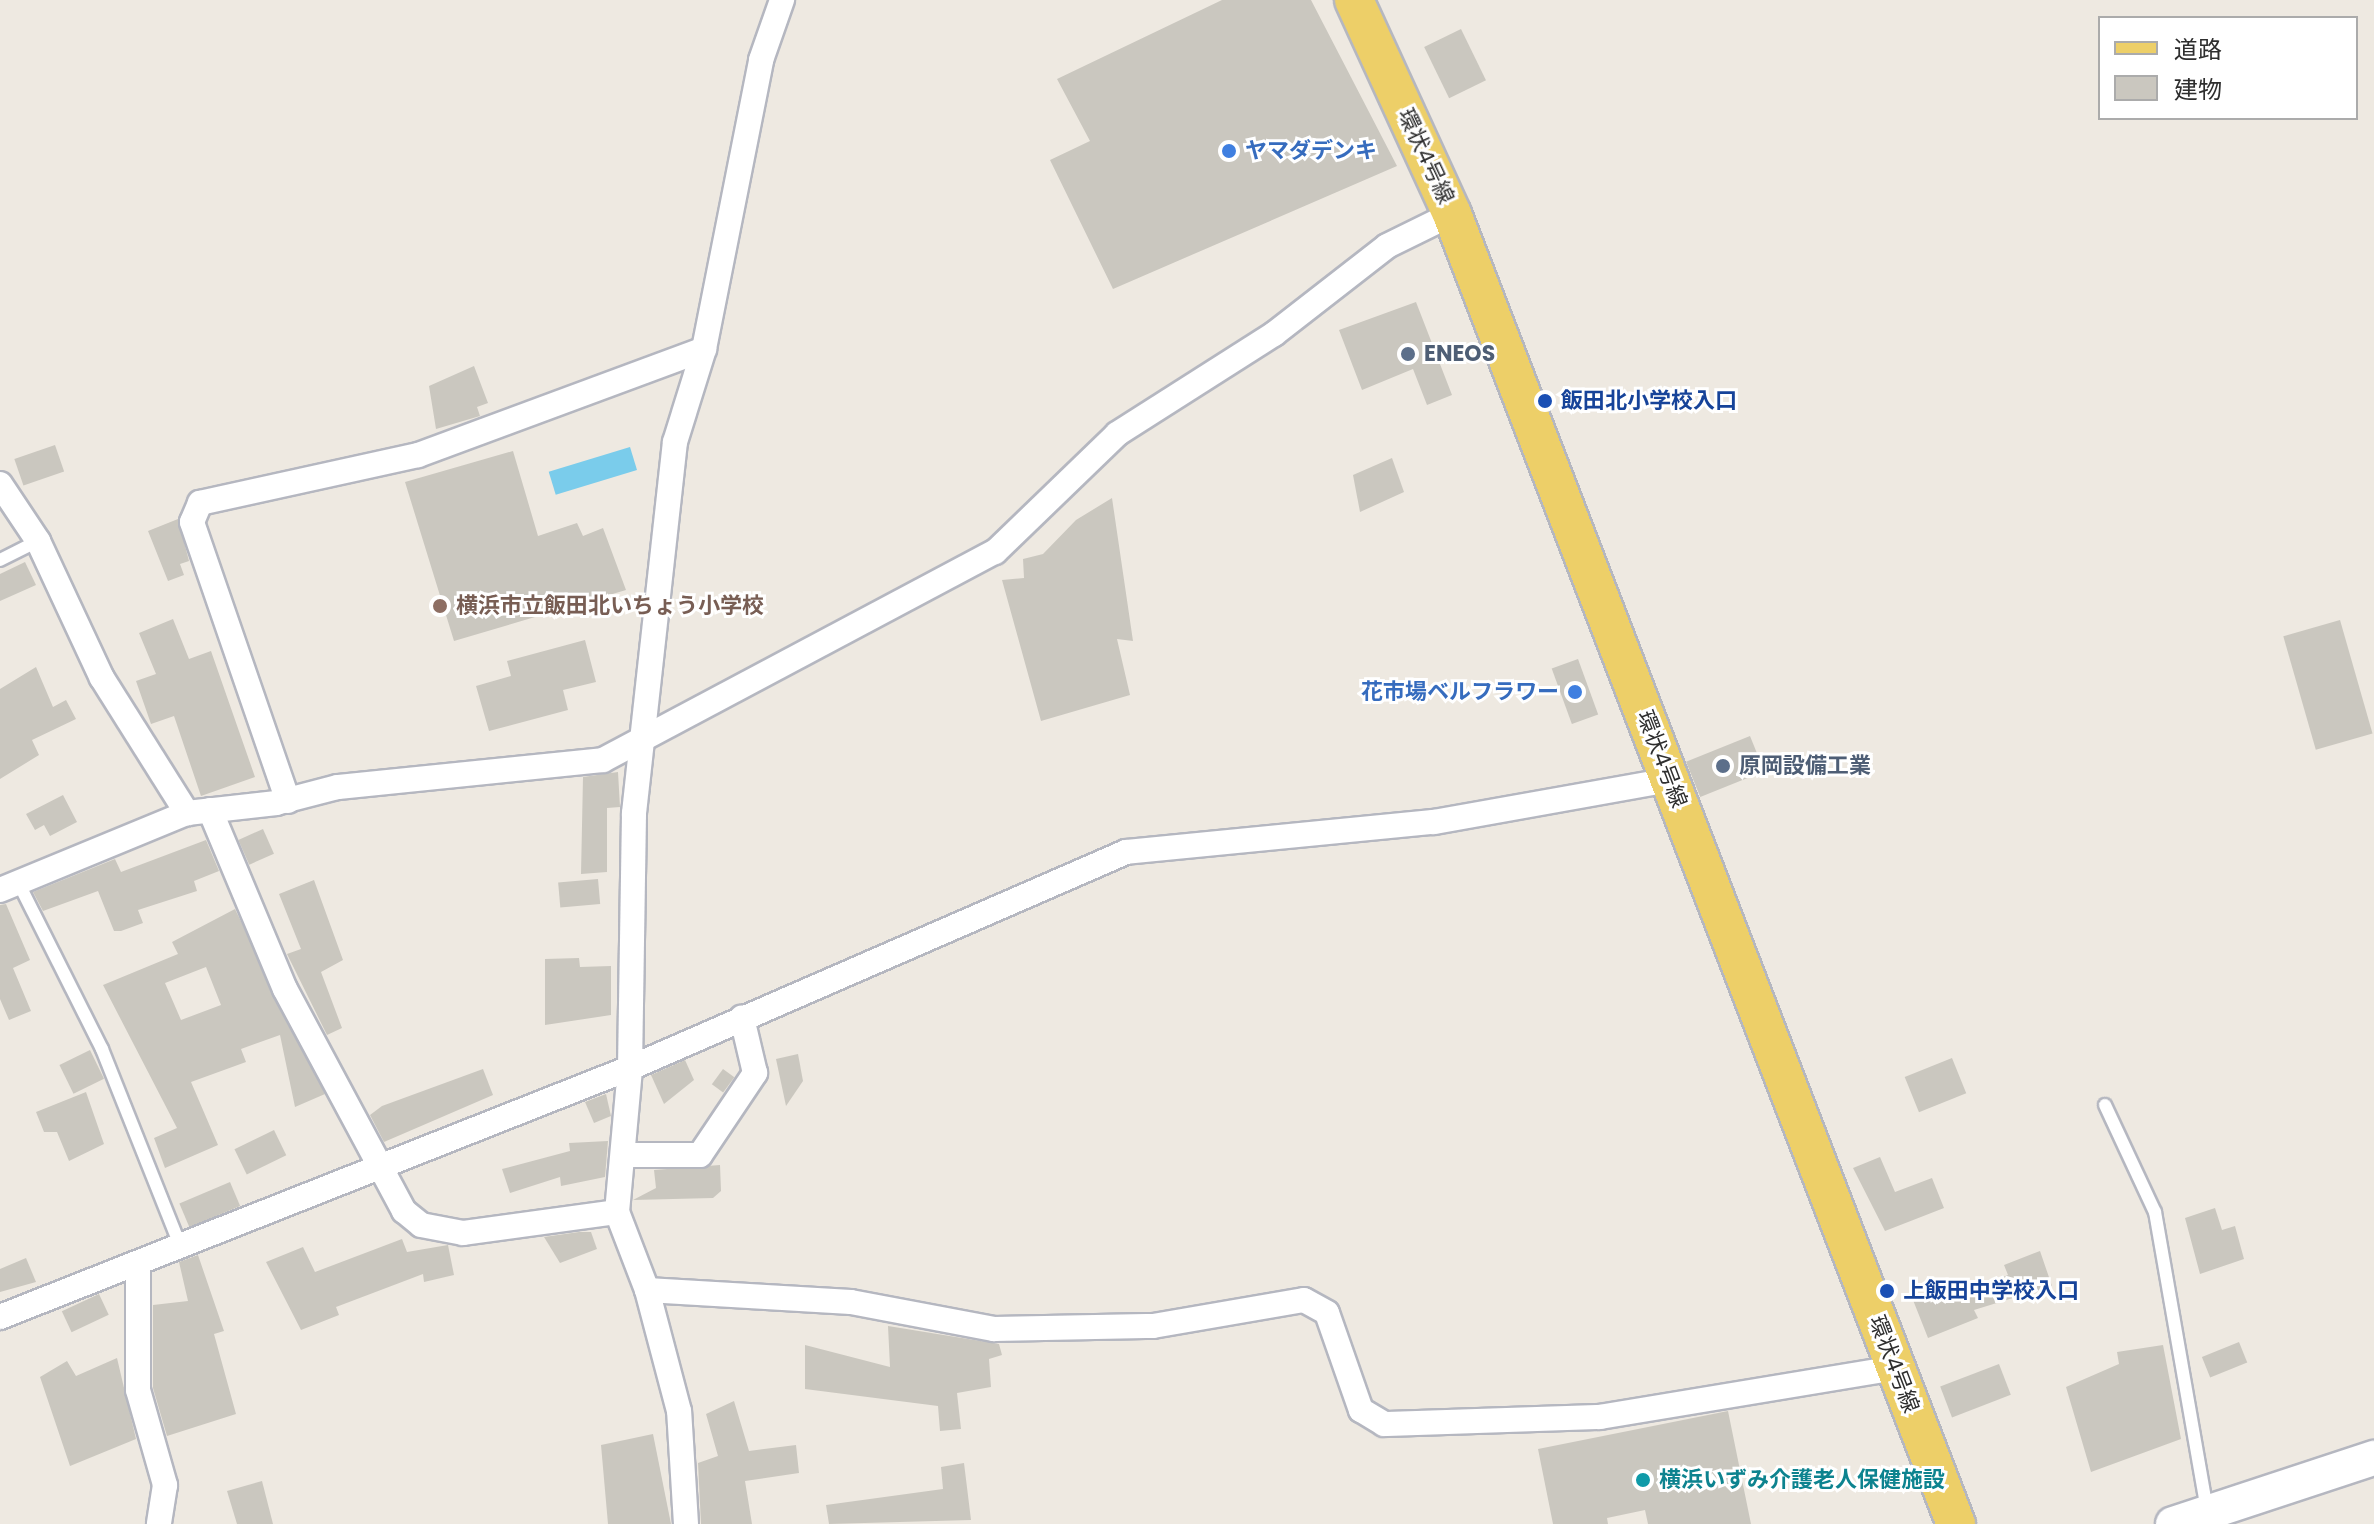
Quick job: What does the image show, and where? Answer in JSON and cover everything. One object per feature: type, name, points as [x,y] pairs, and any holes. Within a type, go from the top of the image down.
[{"type":"main road","name":"環状4号線","points":[[1354,0],[1452,214],[1956,1524]]},
{"type":"street","points":[[686,1524],[683,1435],[647,1290],[617,1212],[630,1068],[634,813],[645,739],[675,442],[704,349],[761,60],[782,0]]},
{"type":"street","points":[[8,885],[198,812],[288,801],[338,787],[603,760],[995,552],[1117,434],[1274,334],[1387,246],[1452,214]]},
{"type":"street","points":[[288,801],[192,522],[200,503],[418,455],[704,349]]},
{"type":"street","points":[[0,484],[38,541],[102,678],[198,812],[375,1167],[404,1211],[442,1231],[617,1212]]},
{"type":"street","points":[[0,1317],[630,1068],[1126,852],[1434,822],[1670,780]]},
{"type":"street","points":[[623,1155],[700,1155],[755,1073],[742,1018]]},
{"type":"street","points":[[138,1264],[138,1390],[165,1485],[159,1524]]},
{"type":"street","points":[[647,1290],[837,1301],[994,1329],[1153,1326],[1304,1300],[1327,1313],[1361,1410],[1384,1424],[1600,1417],[1895,1368]]},
{"type":"street","points":[[2173,1524],[2374,1458]]},
{"type":"lane","points":[[0,560],[38,541]]},
{"type":"lane","points":[[8,885],[102,1049],[181,1248]]},
{"type":"lane","points":[[2105,1105],[2155,1212],[2207,1514]]},
{"type":"water","points":[[630,447],[637,470],[556,495],[549,472]]},
{"type":"building","name":"ヤマダデンキ","points":[[1222,0],[1311,0],[1397,166],[1113,289],[1050,160],[1090,141],[1057,79]]},
{"type":"building","points":[[1461,29],[1486,80],[1449,98],[1424,47]]},
{"type":"building","points":[[1416,302],[1452,395],[1427,405],[1413,369],[1362,390],[1339,330]]},
{"type":"building","points":[[474,366],[488,403],[477,407],[480,416],[436,429],[429,386]]},
{"type":"building","points":[[55,445],[64,471],[23,485],[14,459]]},
{"type":"building","points":[[513,451],[538,536],[577,523],[583,536],[603,528],[626,590],[454,641],[405,482]]},
{"type":"building","points":[[1392,458],[1404,492],[1360,512],[1353,475]]},
{"type":"building","points":[[1112,498],[1133,641],[1117,639],[1130,695],[1041,721],[1002,580],[1024,578],[1023,559],[1043,554],[1076,520]]},
{"type":"building","points":[[178,519],[189,561],[180,564],[184,575],[168,581],[148,531]]},
{"type":"building","points":[[25,562],[36,585],[0,601],[0,574]]},
{"type":"building","points":[[173,619],[189,659],[211,651],[255,777],[201,796],[174,716],[151,724],[136,681],[156,674],[139,633]]},
{"type":"building","points":[[2340,620],[2373,733],[2316,750],[2283,636]]},
{"type":"building","points":[[585,640],[596,682],[563,690],[568,710],[489,731],[476,686],[511,676],[507,661]]},
{"type":"building","name":"花市場ベルフラワー","points":[[1578,659],[1598,714],[1572,724],[1552,669]]},
{"type":"building","points":[[36,667],[53,707],[66,700],[76,719],[32,740],[39,755],[0,779],[0,689]]},
{"type":"building","name":"原岡設備工業","points":[[1750,736],[1764,771],[1700,797],[1686,762]]},
{"type":"building","points":[[618,772],[620,807],[607,808],[607,872],[581,874],[583,777]]},
{"type":"building","points":[[63,795],[77,822],[50,836],[44,825],[35,830],[26,814]]},
{"type":"building","points":[[263,829],[274,854],[249,865],[238,840]]},
{"type":"building","points":[[206,840],[219,871],[194,881],[197,891],[138,910],[143,923],[121,931],[114,931],[98,891],[43,911],[33,892],[115,859],[121,872]]},
{"type":"building","points":[[598,879],[600,904],[560,907],[558,882]]},
{"type":"building","points":[[314,880],[343,960],[321,972],[342,1028],[327,1035],[287,954],[301,949],[279,894]]},
{"type":"building","points":[[6,904],[30,960],[13,968],[31,1011],[9,1020],[0,999],[0,905]]},
{"type":"building","points":[[235,909],[325,1094],[295,1107],[280,1035],[241,1049],[246,1062],[191,1082],[218,1145],[165,1168],[154,1138],[177,1128],[103,985],[178,954],[172,942]],"holes":[[[206,967],[221,1005],[181,1020],[165,983]]]},
{"type":"building","points":[[579,958],[580,967],[611,966],[611,1015],[545,1025],[545,959]]},
{"type":"building","points":[[90,1050],[104,1079],[73,1094],[59,1065]]},
{"type":"building","points":[[798,1054],[803,1081],[786,1106],[776,1059]]},
{"type":"building","points":[[1952,1058],[1966,1093],[1919,1112],[1905,1077]]},
{"type":"building","points":[[685,1060],[694,1080],[664,1104],[651,1075]]},
{"type":"building","points":[[483,1069],[493,1095],[384,1142],[370,1115],[382,1106]]},
{"type":"building","points":[[723,1069],[734,1077],[723,1093],[712,1084]]},
{"type":"building","points":[[86,1092],[104,1144],[69,1161],[57,1132],[44,1132],[36,1112]]},
{"type":"building","points":[[606,1094],[611,1116],[594,1123],[585,1102]]},
{"type":"building","points":[[274,1130],[286,1155],[247,1174],[234,1149]]},
{"type":"building","points":[[608,1141],[605,1177],[561,1186],[560,1177],[510,1193],[502,1169],[570,1151],[569,1143]]},
{"type":"building","points":[[1880,1157],[1895,1192],[1932,1178],[1944,1208],[1885,1231],[1853,1168]]},
{"type":"building","points":[[720,1165],[721,1191],[713,1198],[633,1200],[656,1188],[654,1170]]},
{"type":"building","points":[[230,1182],[240,1206],[190,1227],[179,1203]]},
{"type":"building","points":[[2215,1208],[2222,1230],[2235,1226],[2244,1259],[2200,1274],[2185,1218]]},
{"type":"building","points":[[591,1232],[597,1249],[560,1263],[544,1237]]},
{"type":"building","points":[[402,1239],[407,1252],[448,1245],[454,1275],[424,1282],[423,1274],[336,1307],[339,1315],[301,1330],[266,1262],[303,1247],[315,1272]]},
{"type":"building","points":[[2040,1251],[2052,1286],[1974,1310],[1978,1318],[1928,1338],[1913,1300],[1962,1280],[1967,1291],[2008,1275],[2004,1265]]},
{"type":"building","points":[[198,1255],[224,1331],[214,1334],[236,1414],[167,1436],[153,1388],[153,1305],[188,1301],[179,1262]]},
{"type":"building","points":[[26,1258],[36,1282],[0,1292],[0,1269]]},
{"type":"building","points":[[99,1294],[109,1315],[72,1332],[62,1311]]},
{"type":"building","points":[[888,1326],[999,1344],[1002,1355],[989,1359],[991,1387],[957,1393],[961,1429],[940,1431],[938,1406],[805,1389],[805,1345],[890,1367]]},
{"type":"building","points":[[2239,1342],[2247,1362],[2210,1377],[2202,1357]]},
{"type":"building","points":[[2163,1345],[2181,1439],[2091,1472],[2066,1387],[2119,1364],[2117,1352]]},
{"type":"building","points":[[117,1358],[136,1439],[70,1466],[40,1377],[67,1361],[76,1376]]},
{"type":"building","points":[[1999,1364],[2011,1395],[1952,1417],[1940,1387]]},
{"type":"building","points":[[734,1401],[749,1451],[796,1445],[799,1473],[745,1481],[752,1524],[701,1524],[698,1463],[718,1456],[706,1414]]},
{"type":"building","name":"横浜いずみ介護老人保健施設","points":[[1728,1411],[1751,1524],[1648,1524],[1645,1510],[1607,1518],[1608,1524],[1553,1524],[1538,1449]]},
{"type":"building","points":[[653,1434],[671,1524],[608,1524],[601,1445]]},
{"type":"building","points":[[964,1463],[971,1520],[829,1524],[826,1505],[943,1489],[941,1467]]},
{"type":"building","points":[[262,1481],[273,1524],[237,1524],[227,1491]]},
{"type":"place","name":"ヤマダデンキ","points":[[1229,151]]},
{"type":"place","name":"ENEOS","points":[[1408,354]]},
{"type":"place","name":"飯田北小学校入口","points":[[1545,401]]},
{"type":"place","name":"横浜市立飯田北いちょう小学校","points":[[440,606]]},
{"type":"place","name":"花市場ベルフラワー","points":[[1575,692]]},
{"type":"place","name":"原岡設備工業","points":[[1723,766]]},
{"type":"place","name":"上飯田中学校入口","points":[[1887,1291]]},
{"type":"place","name":"横浜いずみ介護老人保健施設","points":[[1643,1480]]}]
